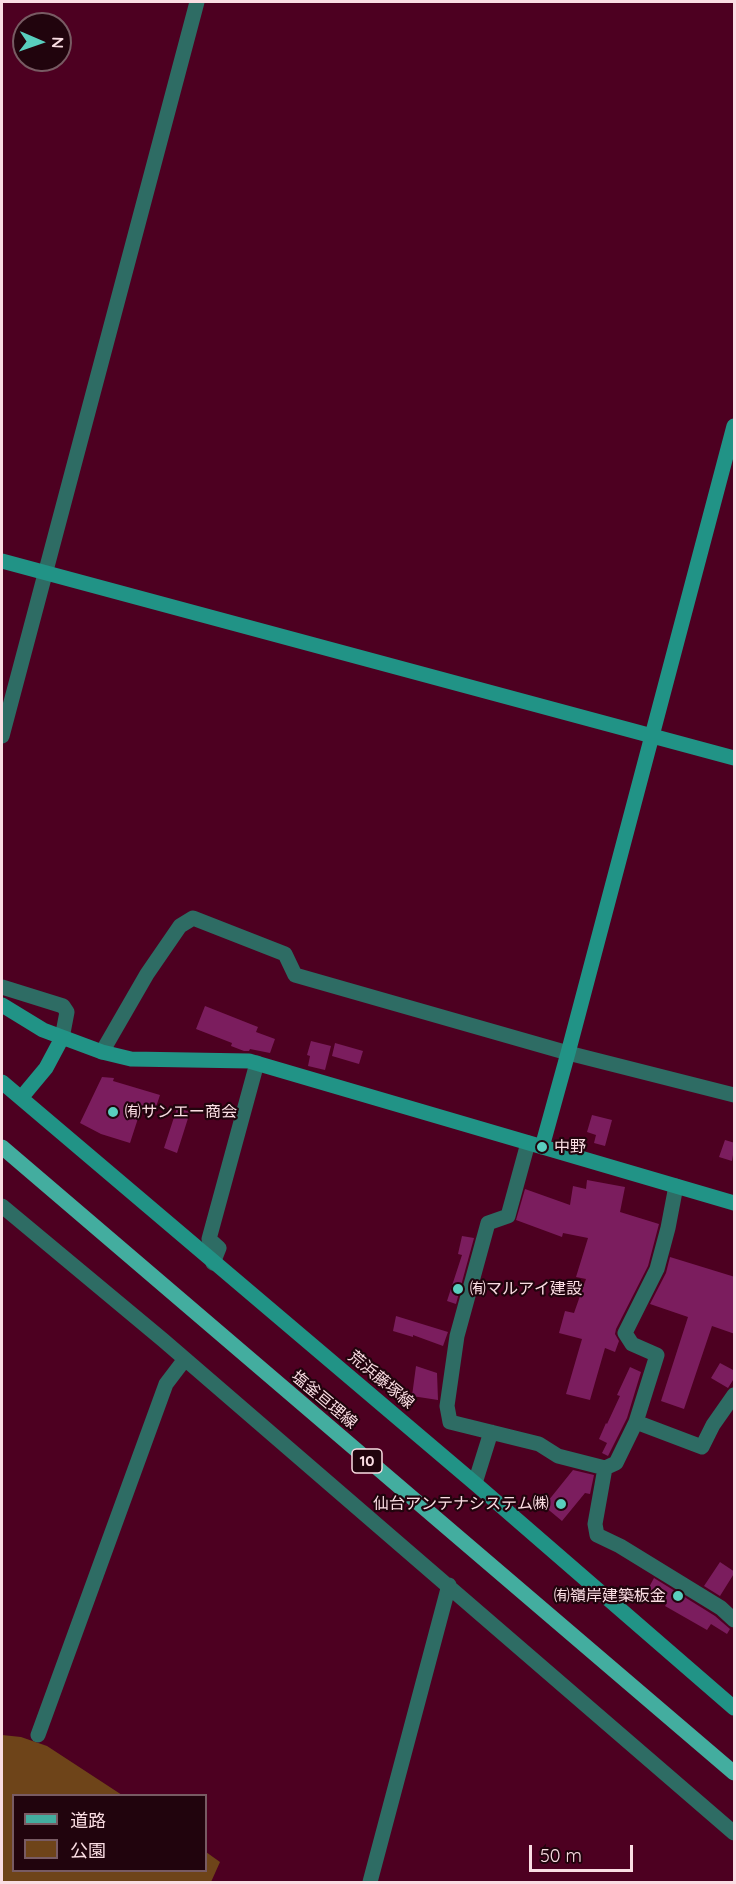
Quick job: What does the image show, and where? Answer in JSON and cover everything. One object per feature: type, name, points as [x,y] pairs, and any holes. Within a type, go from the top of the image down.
[{"type":"main road","name":"塩釜亘理線","points":[[2,1147],[735,1773]]},
{"type":"street","points":[[2,736],[197,2]]},
{"type":"street","points":[[676,1186],[669,1228],[657,1269],[625,1333],[632,1344],[657,1355],[636,1422],[616,1463],[605,1468],[558,1456],[539,1444],[450,1422],[447,1406],[457,1336],[488,1223],[508,1216],[568,1053],[735,426]]},
{"type":"street","points":[[2,561],[735,758]]},
{"type":"street","points":[[102,1052],[147,974],[180,926],[193,918],[285,954],[295,975],[568,1053],[735,1095]]},
{"type":"street","points":[[2,987],[63,1006],[67,1011],[62,1038],[45,1068],[21,1098]]},
{"type":"street","points":[[2,1005],[43,1030],[102,1052],[131,1059],[249,1061],[735,1203]]},
{"type":"street","points":[[213,1263],[219,1248],[209,1239],[257,1063]]},
{"type":"street","name":"荒浜藤塚線","points":[[2,1082],[475,1483],[735,1708]]},
{"type":"street","points":[[2,1206],[186,1359],[735,1833]]},
{"type":"street","points":[[39,1735],[166,1384],[186,1359]]},
{"type":"street","points":[[636,1422],[702,1447],[712,1425],[735,1395]]},
{"type":"street","points":[[475,1483],[491,1432]]},
{"type":"street","points":[[605,1468],[595,1524],[597,1535],[620,1546],[721,1608],[735,1620]]},
{"type":"street","points":[[370,1882],[449,1585]]},
{"type":"green space","points":[[2,1735],[21,1737],[47,1746],[120,1794],[12,1794],[12,1872],[207,1872],[207,1853],[220,1862],[211,1882],[2,1882]]},
{"type":"building","points":[[205,1006],[258,1027],[256,1032],[275,1039],[270,1053],[250,1049],[244,1051],[231,1046],[232,1043],[196,1029]]},
{"type":"building","points":[[311,1041],[331,1046],[325,1070],[308,1066],[310,1056],[307,1055]]},
{"type":"building","points":[[335,1043],[363,1051],[359,1064],[332,1056]]},
{"type":"building","name":"㈲サンエー商会","points":[[102,1077],[114,1078],[113,1081],[160,1095],[155,1110],[142,1106],[130,1143],[101,1134],[80,1123]]},
{"type":"building","points":[[177,1108],[190,1112],[177,1153],[164,1148]]},
{"type":"building","points":[[592,1115],[612,1120],[605,1146],[594,1143],[596,1135],[587,1132]]},
{"type":"building","points":[[725,1140],[735,1143],[732,1161],[719,1157]]},
{"type":"building","points":[[587,1180],[625,1187],[620,1212],[659,1224],[648,1266],[616,1329],[615,1334],[619,1341],[615,1352],[605,1348],[590,1400],[566,1394],[582,1339],[559,1333],[565,1311],[574,1313],[586,1279],[576,1277],[588,1238],[563,1233],[562,1237],[516,1220],[525,1189],[570,1205],[573,1186],[586,1189]]},
{"type":"building","points":[[462,1236],[474,1238],[456,1304],[447,1301],[462,1255],[458,1254]]},
{"type":"building","points":[[670,1257],[735,1277],[735,1334],[712,1326],[684,1409],[661,1401],[688,1317],[650,1304],[666,1273]]},
{"type":"building","points":[[396,1316],[448,1332],[443,1346],[413,1335],[413,1337],[393,1331]]},
{"type":"building","points":[[720,1363],[735,1371],[735,1377],[728,1388],[711,1378]]},
{"type":"building","points":[[416,1366],[437,1373],[438,1400],[412,1396]]},
{"type":"building","points":[[630,1367],[641,1372],[627,1418],[608,1456],[602,1453],[607,1443],[599,1439],[620,1396],[617,1395]]},
{"type":"building","points":[[573,1470],[594,1475],[590,1494],[585,1493],[562,1521],[544,1506]]},
{"type":"building","points":[[720,1562],[735,1572],[720,1596],[704,1586]]},
{"type":"building","points":[[654,1578],[715,1616],[730,1629],[727,1634],[711,1624],[707,1630],[665,1606],[667,1603],[647,1591]]},
{"type":"place","name":"㈲サンエー商会","points":[[113,1112]]},
{"type":"place","name":"中野","points":[[542,1147]]},
{"type":"place","name":"㈲マルアイ建設","points":[[458,1289]]},
{"type":"place","name":"仙台アンテナシステム㈱","points":[[561,1504]]},
{"type":"place","name":"㈲嶺岸建築板金","points":[[678,1596]]}]
